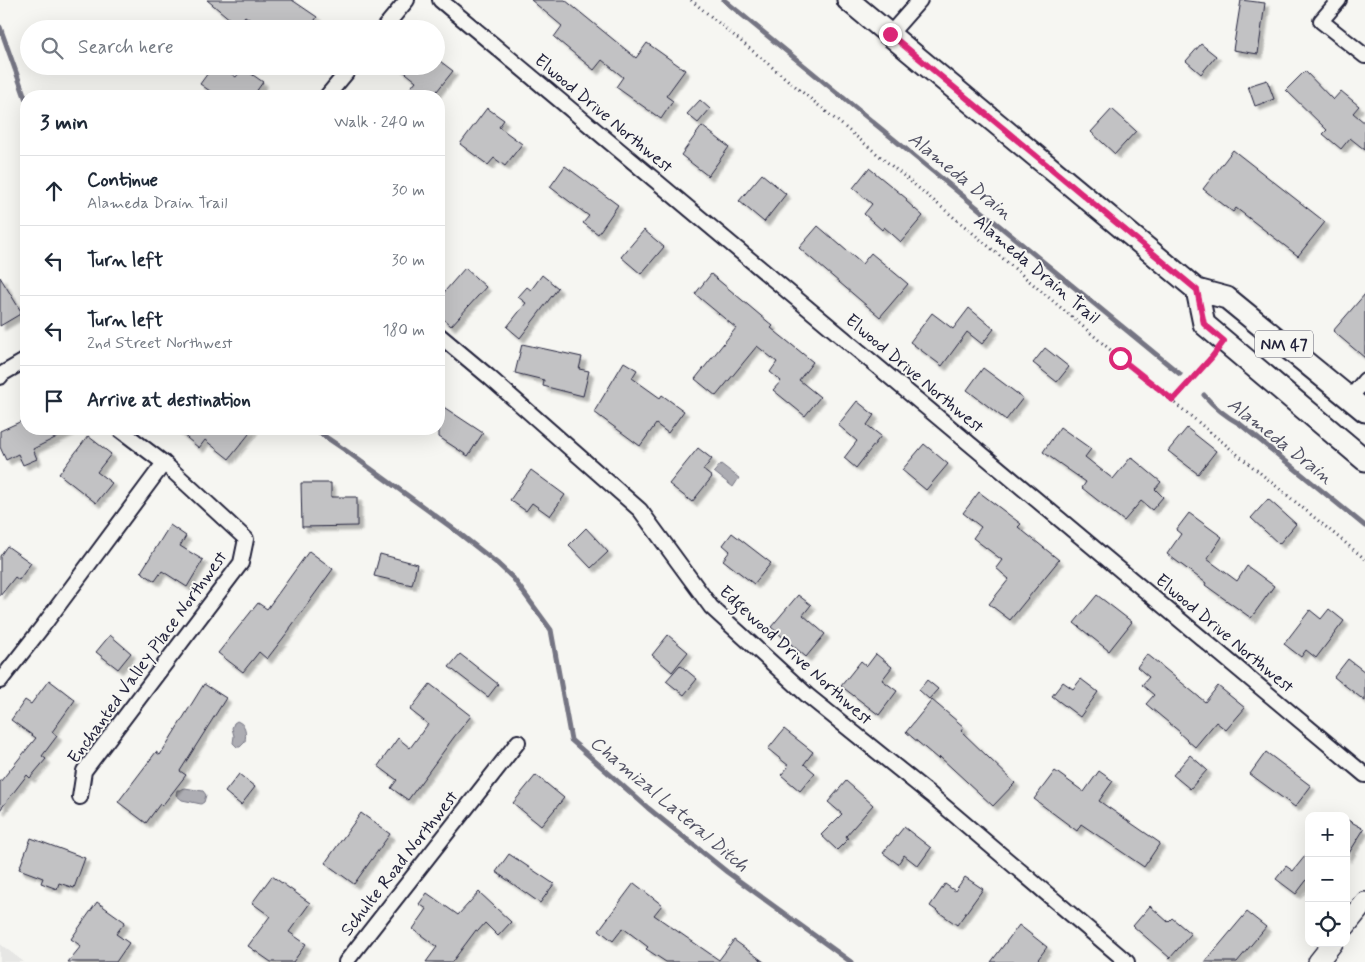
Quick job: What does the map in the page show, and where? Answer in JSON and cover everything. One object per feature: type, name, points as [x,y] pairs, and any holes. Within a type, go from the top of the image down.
[{"type":"main road","name":"NM 47","points":[[848,0],[1197,290],[1227,298],[1357,405]]},
{"type":"main road","name":"NM 47","points":[[1197,290],[1204,324],[1365,460]]},
{"type":"main road","points":[[1350,921],[1365,902]]},
{"type":"main road","points":[[1318,962],[1330,947]]},
{"type":"street","points":[[390,20],[407,0]]},
{"type":"street","name":"Elwood Drive Northwest","points":[[440,0],[1365,775]]},
{"type":"street","points":[[890,34],[920,0]]},
{"type":"street","points":[[1339,0],[1321,21],[1365,56]]},
{"type":"street","points":[[332,90],[344,75]]},
{"type":"street","name":"Edgewood Drive Northwest","points":[[445,340],[640,510],[711,607],[799,688],[931,795],[1127,962]]},
{"type":"street","points":[[0,377],[20,364]]},
{"type":"street","points":[[1357,405],[1365,380]]},
{"type":"street","points":[[0,681],[164,463],[126,435]]},
{"type":"street","name":"Enchanted Valley Place Northwest","points":[[80,797],[84,771],[241,563],[246,540],[164,463]]},
{"type":"street","name":"Schulte Road Northwest","points":[[346,962],[518,742]]},
{"type":"path","name":"Alameda Drain Trail","points":[[691,0],[974,234],[1120,358],[1365,559]]},
{"type":"path","points":[[1173,400],[1224,341]]},
{"type":"shaded area","points":[[721,464],[739,478],[733,487],[714,472]]},
{"type":"shaded area","points":[[237,721],[243,725],[246,732],[245,742],[240,747],[233,743],[232,728]]},
{"type":"shaded area","points":[[185,788],[203,791],[206,795],[204,802],[201,804],[182,800],[176,795],[177,790]]},
{"type":"shaded area","points":[[0,944],[24,962],[0,962]]},
{"type":"building","points":[[207,0],[292,0],[317,17],[315,20],[251,20],[245,16],[241,20],[231,20]]},
{"type":"building","points":[[531,0],[565,0],[636,58],[647,43],[685,70],[666,96],[673,101],[661,119],[616,87],[623,77],[602,60],[594,70],[554,37],[562,26]]},
{"type":"building","points":[[1241,0],[1265,3],[1258,54],[1233,50]]},
{"type":"building","points":[[1201,44],[1216,56],[1201,74],[1186,61]]},
{"type":"building","points":[[445,65],[453,71],[438,90],[409,90],[416,81],[408,75],[445,75]]},
{"type":"building","points":[[1305,71],[1333,100],[1341,91],[1359,106],[1353,113],[1365,123],[1365,150],[1350,138],[1341,149],[1323,134],[1327,130],[1286,90]]},
{"type":"building","points":[[206,75],[233,75],[236,77],[238,75],[253,75],[263,82],[257,90],[208,90],[200,84]]},
{"type":"building","points":[[1267,80],[1274,99],[1255,106],[1248,86]]},
{"type":"building","points":[[700,100],[710,109],[698,123],[687,114]]},
{"type":"building","points":[[487,108],[504,120],[499,127],[522,144],[505,166],[494,158],[488,165],[460,144]]},
{"type":"building","points":[[1112,109],[1136,131],[1115,154],[1091,132]]},
{"type":"building","points":[[702,126],[729,147],[708,176],[681,155]]},
{"type":"building","points":[[1233,150],[1325,222],[1298,256],[1236,208],[1233,212],[1203,189]]},
{"type":"building","points":[[565,166],[618,205],[598,234],[583,223],[589,216],[550,187]]},
{"type":"building","points":[[869,168],[907,199],[906,201],[923,216],[901,242],[884,227],[882,230],[864,214],[872,204],[853,188]]},
{"type":"building","points":[[762,174],[786,194],[764,222],[739,201]]},
{"type":"building","points":[[818,226],[862,264],[871,253],[908,284],[880,317],[799,248]]},
{"type":"building","points":[[644,230],[664,247],[641,274],[621,257]]},
{"type":"building","points":[[465,268],[486,287],[451,326],[445,320],[445,291]]},
{"type":"building","points":[[711,274],[773,326],[771,328],[813,362],[799,380],[820,397],[805,416],[773,390],[781,381],[770,372],[777,362],[757,346],[716,396],[695,379],[736,328],[695,294]]},
{"type":"building","points":[[542,275],[558,288],[520,338],[507,327],[526,303],[518,297],[527,287],[531,290]]},
{"type":"building","points":[[0,277],[20,310],[20,314],[0,326]]},
{"type":"building","points":[[1365,294],[1365,358],[1333,331]]},
{"type":"building","points":[[969,308],[994,329],[982,344],[967,332],[942,366],[910,342],[932,313],[953,329]]},
{"type":"building","points":[[522,344],[582,357],[579,369],[589,371],[583,396],[543,386],[544,380],[515,373]]},
{"type":"building","points":[[1045,348],[1069,367],[1057,382],[1033,363]]},
{"type":"building","points":[[624,362],[637,370],[632,378],[660,398],[662,395],[684,411],[668,433],[656,424],[640,446],[594,412]]},
{"type":"building","points":[[983,368],[1023,398],[1006,420],[967,390]]},
{"type":"building","points":[[857,401],[874,415],[867,425],[881,436],[856,468],[844,458],[857,441],[838,425]]},
{"type":"building","points":[[445,408],[483,433],[468,456],[439,437],[439,435],[445,435]]},
{"type":"building","points":[[20,422],[20,435],[61,435],[33,449],[37,459],[23,465],[18,454],[6,460],[0,447],[0,431]]},
{"type":"building","points":[[1060,427],[1091,449],[1085,457],[1113,479],[1131,457],[1161,482],[1155,489],[1163,497],[1152,510],[1141,501],[1124,521],[1082,488],[1086,482],[1043,452]]},
{"type":"building","points":[[1187,428],[1216,451],[1198,474],[1168,451]]},
{"type":"building","points":[[183,435],[248,435],[229,459],[205,440],[199,448]]},
{"type":"building","points":[[88,436],[111,454],[97,472],[112,483],[96,503],[59,474]]},
{"type":"building","points":[[924,444],[948,464],[926,490],[902,470]]},
{"type":"building","points":[[698,448],[712,459],[703,470],[712,477],[692,502],[669,484]]},
{"type":"building","points":[[531,470],[565,495],[550,516],[532,503],[526,511],[510,500]]},
{"type":"building","points":[[301,483],[331,483],[331,497],[357,497],[357,526],[302,527]]},
{"type":"building","points":[[979,492],[1021,524],[1018,527],[1059,560],[1010,620],[989,604],[1009,579],[996,568],[1002,560],[973,538],[981,527],[963,513]]},
{"type":"building","points":[[1268,499],[1296,524],[1279,544],[1251,518]]},
{"type":"building","points":[[1189,513],[1222,537],[1207,559],[1237,581],[1247,566],[1274,586],[1251,618],[1205,585],[1206,583],[1167,554],[1181,534],[1176,530]]},
{"type":"building","points":[[170,525],[186,536],[180,546],[203,560],[187,587],[162,571],[155,581],[141,572]]},
{"type":"building","points":[[586,528],[608,552],[591,568],[569,545]]},
{"type":"building","points":[[732,533],[771,563],[754,584],[723,560],[730,551],[723,545]]},
{"type":"building","points":[[7,546],[31,563],[19,580],[15,577],[0,596],[0,556]]},
{"type":"building","points":[[309,551],[333,569],[267,659],[259,652],[243,672],[218,653],[258,603],[267,609]]},
{"type":"building","points":[[380,554],[417,564],[412,585],[374,576]]},
{"type":"building","points":[[798,595],[811,605],[803,615],[825,634],[806,657],[771,627]]},
{"type":"building","points":[[1097,595],[1132,622],[1109,651],[1074,623]]},
{"type":"building","points":[[1329,609],[1344,621],[1316,658],[1306,650],[1301,657],[1284,644],[1310,610],[1321,619]]},
{"type":"building","points":[[110,635],[131,653],[118,669],[96,652]]},
{"type":"building","points":[[668,635],[688,652],[672,672],[652,655]]},
{"type":"building","points":[[460,654],[498,684],[488,697],[449,667]]},
{"type":"building","points":[[876,654],[892,667],[882,680],[897,691],[879,715],[841,686],[861,661],[867,666]]},
{"type":"building","points":[[1147,654],[1205,702],[1218,686],[1245,708],[1226,730],[1216,722],[1195,747],[1146,704],[1154,695],[1142,685],[1149,677],[1137,667]]},
{"type":"building","points":[[1348,659],[1365,672],[1365,701],[1334,677]]},
{"type":"building","points":[[680,665],[697,679],[684,695],[666,681]]},
{"type":"building","points":[[1081,679],[1098,692],[1080,717],[1052,696],[1063,682],[1073,689]]},
{"type":"building","points":[[49,680],[75,700],[52,732],[57,736],[42,756],[46,759],[30,778],[27,775],[0,810],[0,782],[36,738],[11,720],[25,700],[31,704]]},
{"type":"building","points":[[927,680],[938,689],[929,699],[919,690]]},
{"type":"building","points":[[204,684],[226,698],[180,771],[186,775],[146,823],[118,802],[156,752],[160,755]]},
{"type":"building","points":[[430,684],[471,716],[408,800],[391,788],[397,780],[378,766],[398,738],[410,748],[428,724],[410,710]]},
{"type":"building","points":[[932,700],[964,727],[961,731],[1015,783],[993,806],[940,757],[938,759],[906,732]]},
{"type":"building","points":[[784,729],[813,752],[804,764],[815,773],[800,791],[781,775],[789,766],[768,749]]},
{"type":"building","points":[[1266,752],[1311,786],[1295,807],[1250,774]]},
{"type":"building","points":[[1190,755],[1207,770],[1190,789],[1173,775]]},
{"type":"building","points":[[1055,771],[1084,792],[1099,771],[1113,781],[1099,801],[1160,843],[1144,867],[1081,824],[1077,831],[1034,799]]},
{"type":"building","points":[[239,774],[255,787],[241,805],[225,792]]},
{"type":"building","points":[[536,775],[564,798],[541,826],[513,803]]},
{"type":"building","points":[[846,781],[873,805],[846,836],[848,839],[837,850],[821,835],[842,814],[828,802]]},
{"type":"building","points":[[361,813],[390,834],[354,884],[325,863]]},
{"type":"building","points":[[1350,821],[1364,829],[1350,852]]},
{"type":"building","points":[[904,827],[931,848],[918,866],[904,855],[898,864],[883,853]]},
{"type":"building","points":[[31,838],[85,858],[74,888],[59,883],[57,889],[41,883],[43,878],[19,869]]},
{"type":"building","points":[[509,854],[554,884],[540,903],[496,872]]},
{"type":"building","points":[[1305,856],[1305,882],[1296,894],[1276,879],[1286,866],[1293,871]]},
{"type":"building","points":[[272,876],[310,903],[289,932],[306,944],[293,962],[271,962],[248,946],[270,916],[252,903]]},
{"type":"building","points":[[965,877],[983,889],[957,925],[930,906],[945,884],[955,891]]},
{"type":"building","points":[[634,883],[662,905],[654,915],[719,960],[734,940],[764,962],[666,962],[646,949],[648,947],[623,928],[613,941],[599,930]]},
{"type":"building","points":[[479,892],[511,922],[498,936],[485,923],[478,931],[476,930],[452,962],[426,962],[437,947],[413,929],[427,909],[419,904],[427,893],[458,915]]},
{"type":"building","points":[[97,902],[125,922],[116,934],[129,943],[116,962],[68,962],[81,946],[71,939]]},
{"type":"building","points":[[1150,906],[1168,922],[1172,918],[1191,934],[1170,958],[1133,926]]},
{"type":"building","points":[[1247,912],[1266,927],[1237,962],[1205,962]]},
{"type":"building","points":[[1019,925],[1047,947],[1036,962],[991,962]]},
{"type":"waterway","name":"Alameda Drain","points":[[724,0],[1180,374]]},
{"type":"waterway","name":"Chamizal Lateral Ditch","points":[[0,27],[22,90]]},
{"type":"waterway","name":"Alameda Drain","points":[[1204,395],[1220,411],[1240,424],[1365,526]]},
{"type":"waterway","name":"Chamizal Lateral Ditch","points":[[323,435],[455,530],[513,578],[551,630],[571,740],[648,808],[727,872],[851,962]]},
{"type":"route","points":[[890,34],[1197,290],[1204,324],[1224,341],[1173,400],[1120,358]]}]
